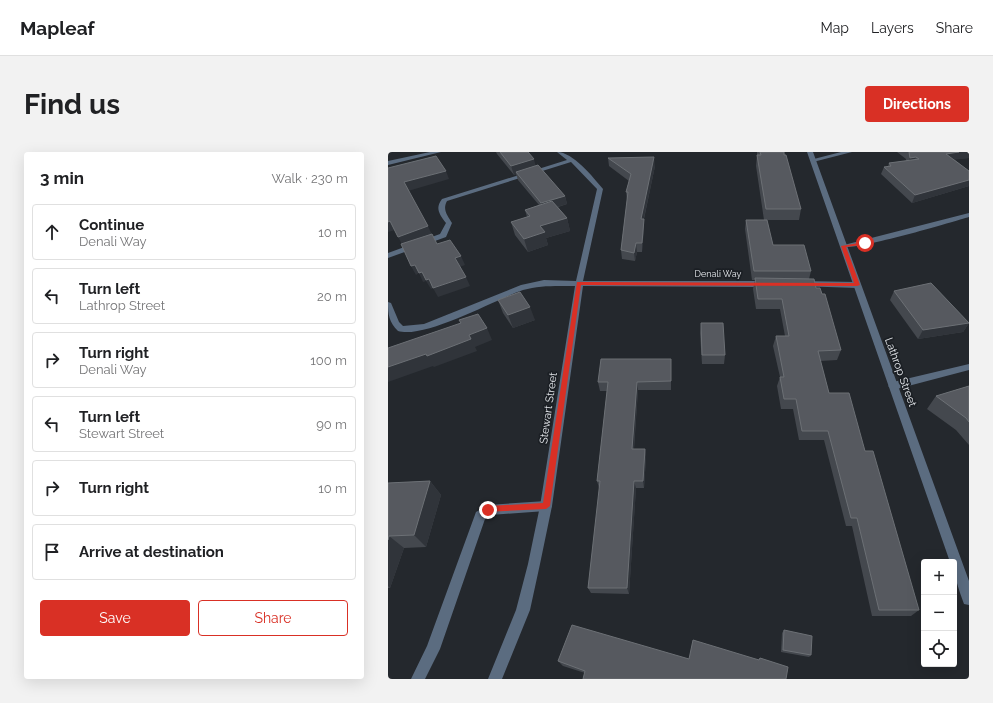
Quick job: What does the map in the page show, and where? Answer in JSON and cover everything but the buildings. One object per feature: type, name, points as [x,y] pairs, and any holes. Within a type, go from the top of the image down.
[{"type":"street","points":[[388,163],[438,152]]},
{"type":"street","name":"Stewart Street","points":[[495,679],[523,610],[546,506],[579,284],[600,189],[572,160],[560,152]]},
{"type":"street","points":[[812,156],[849,152]]},
{"type":"street","name":"Lathrop Street","points":[[812,156],[969,599]]},
{"type":"street","points":[[388,256],[443,236],[449,223],[442,214],[440,205],[444,200],[572,160]]},
{"type":"street","points":[[844,246],[865,243],[969,215]]},
{"type":"street","name":"Denali Way","points":[[388,305],[394,323],[400,329],[425,327],[521,288],[544,284],[778,284]]},
{"type":"street","points":[[794,284],[857,285]]},
{"type":"street","points":[[893,386],[969,367]]},
{"type":"street","points":[[418,679],[433,649],[480,516],[488,510],[546,506]]},
{"type":"route","points":[[488,510],[546,506],[579,284],[857,285],[844,246],[865,243]]}]
